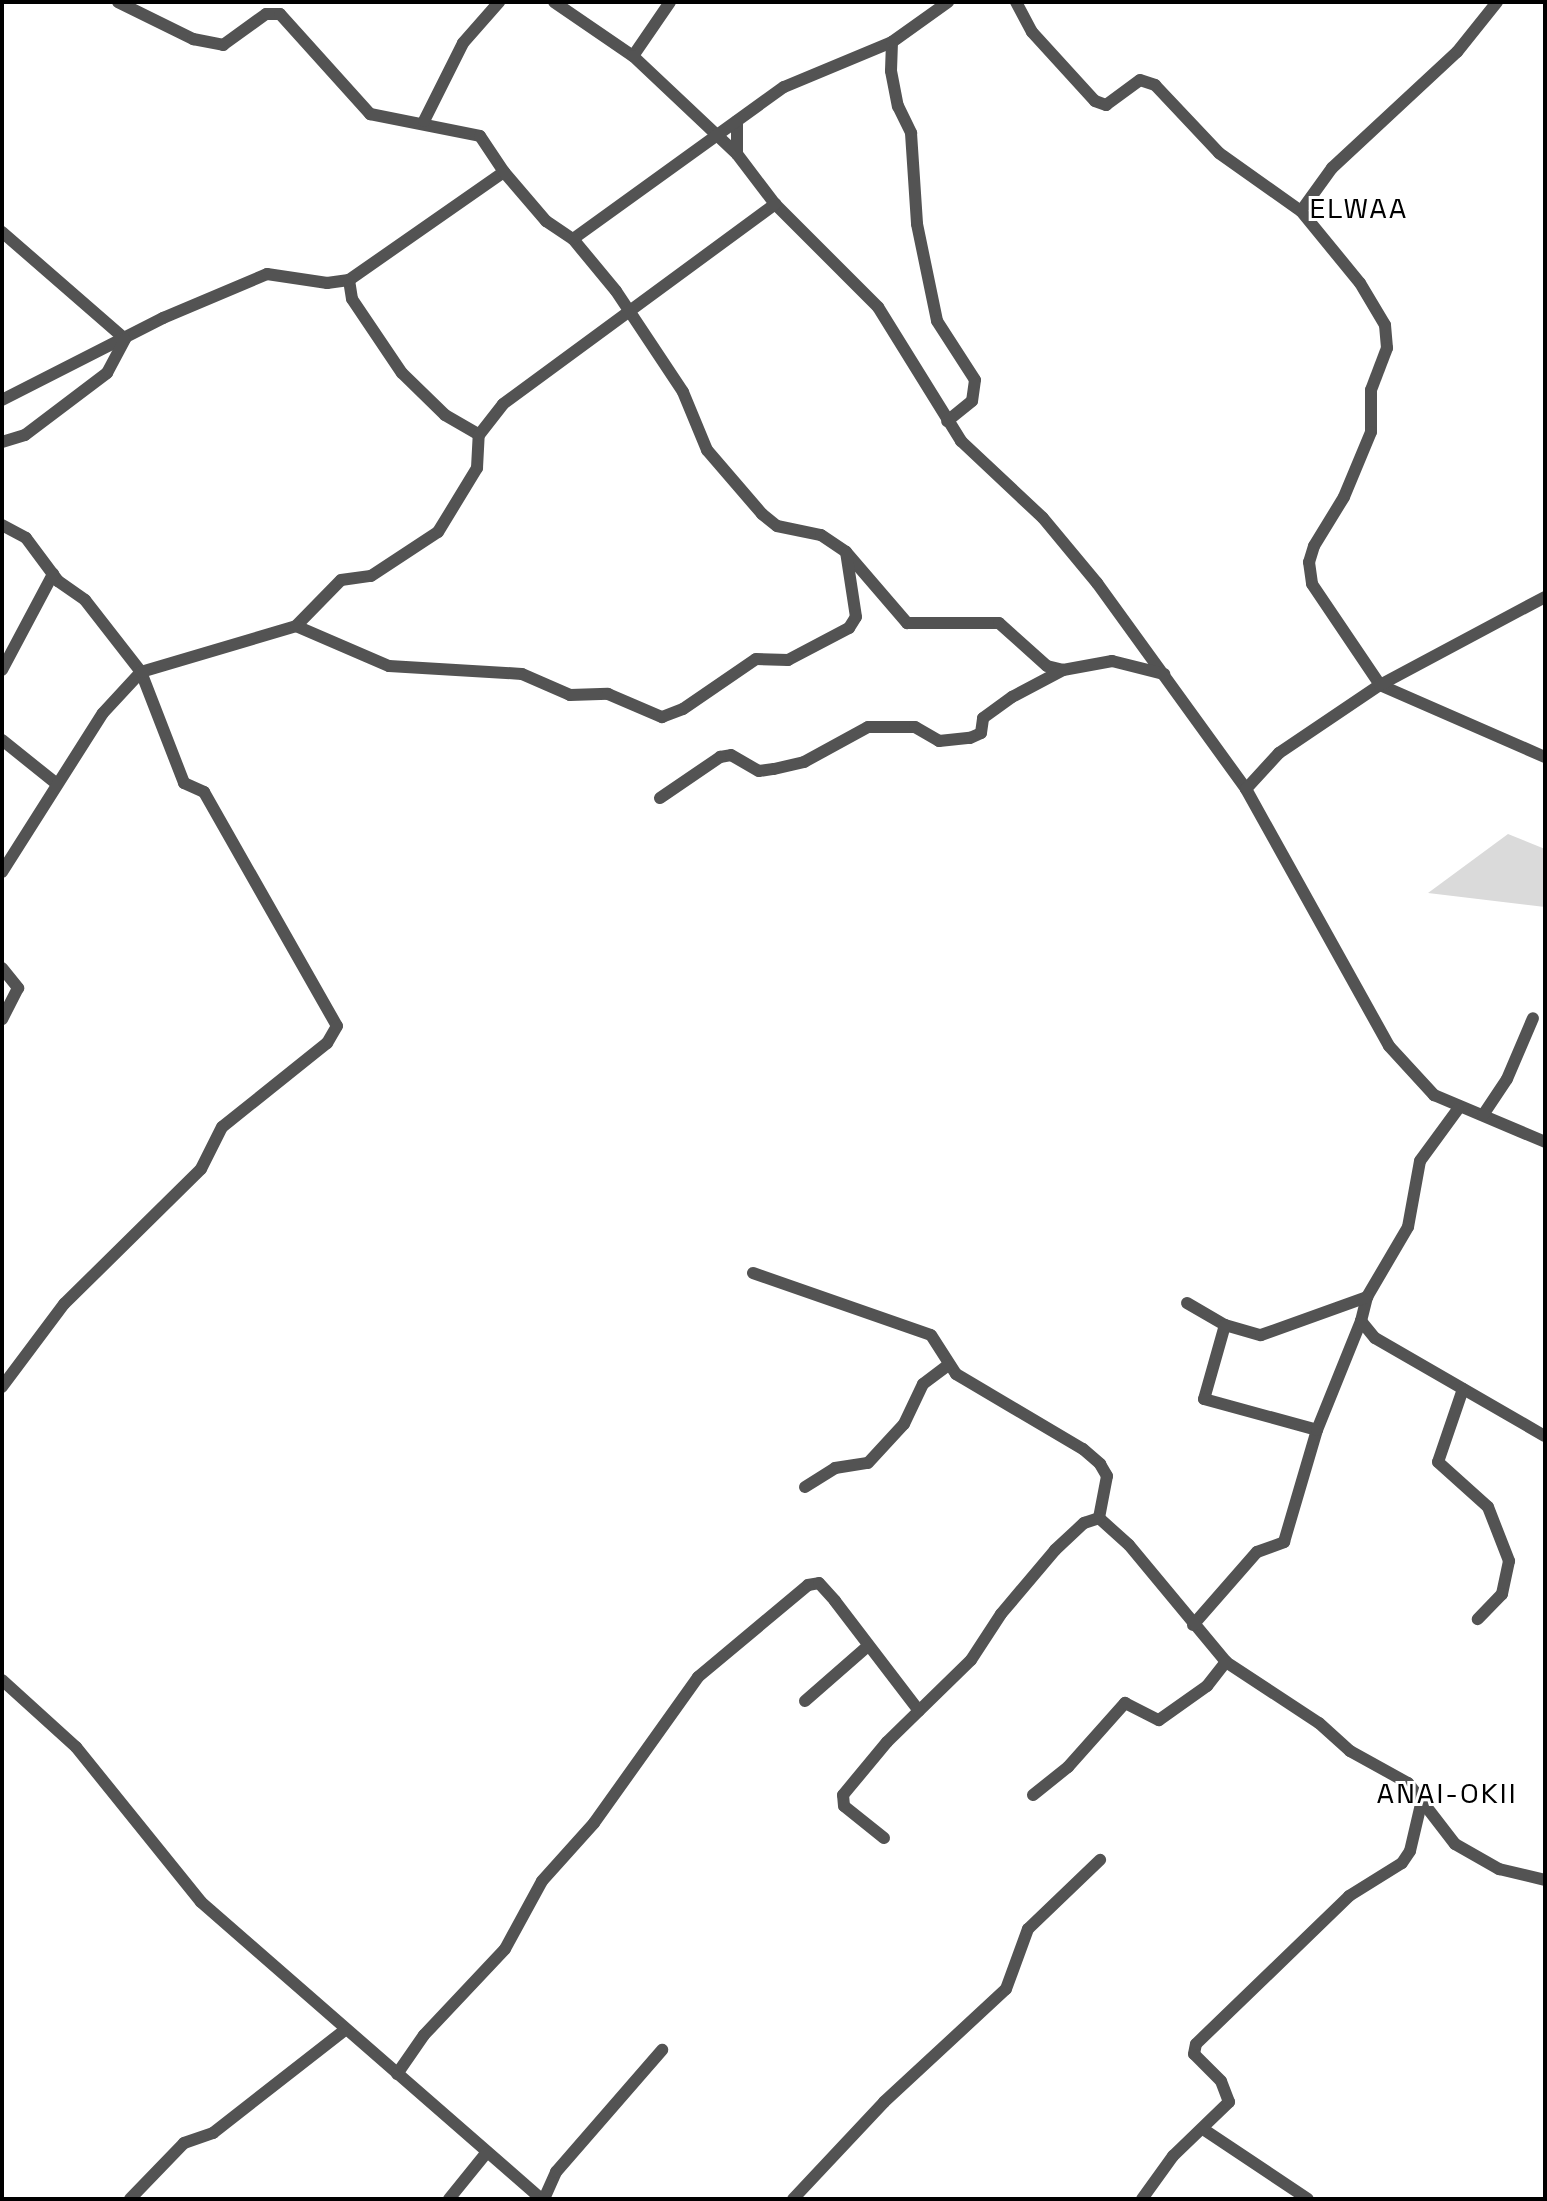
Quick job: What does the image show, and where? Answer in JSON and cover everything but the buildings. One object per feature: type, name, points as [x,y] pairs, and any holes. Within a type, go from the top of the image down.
[{"type":"street","points":[[118,2],[193,39],[223,45],[266,14],[280,14],[370,114],[424,121],[480,136],[504,172],[546,221],[573,239],[616,291],[689,402],[707,450],[762,514],[777,526],[821,535],[846,552],[907,623],[932,619],[999,623],[1042,663],[1063,670]]},
{"type":"street","points":[[424,121],[463,43],[499,2]]},
{"type":"street","points":[[554,2],[633,56],[719,136],[737,154],[775,204],[878,307],[947,421],[984,466],[1061,538],[1246,789],[1372,1023],[1418,1080],[1458,1109],[1483,1115],[1545,1142]]},
{"type":"street","points":[[633,56],[670,2]]},
{"type":"street","points":[[573,239],[796,80],[892,42],[948,2]]},
{"type":"street","points":[[1016,2],[1032,32],[1095,101],[1106,105],[1140,80],[1149,81],[1219,153],[1301,211],[1360,283],[1389,337],[1371,390],[1371,432],[1309,562],[1312,584],[1380,685],[1545,757]]},
{"type":"street","points":[[1301,211],[1332,168],[1457,52],[1497,2]]},
{"type":"street","points":[[892,42],[891,71],[898,106],[911,133],[917,224],[938,326],[975,380],[972,401],[947,421]]},
{"type":"street","points":[[737,121],[737,154]]},
{"type":"street","points":[[2,400],[267,274],[327,283],[349,280],[504,172]]},
{"type":"street","points":[[2,872],[103,713],[141,672],[296,626],[341,580],[371,576],[438,532],[477,468],[479,435],[503,404],[629,315],[775,204]]},
{"type":"street","points":[[2,232],[125,339]]},
{"type":"street","points":[[349,280],[352,299],[402,373],[445,415],[479,435]]},
{"type":"street","points":[[2,442],[25,435],[107,373],[125,339]]},
{"type":"street","points":[[2,525],[26,538],[53,574],[85,600],[141,672],[184,783],[204,792],[337,1026],[327,1043],[222,1127],[201,1169],[64,1304],[2,1387]]},
{"type":"street","points":[[296,626],[389,666],[522,674],[570,695],[608,694],[662,717],[683,709],[756,659],[788,660],[849,628],[856,617],[846,552]]},
{"type":"street","points":[[2,670],[53,574]]},
{"type":"street","points":[[1246,789],[1279,753],[1380,685],[1545,597]]},
{"type":"street","points":[[660,798],[720,757],[731,755],[759,771],[774,769],[804,762],[868,727],[915,727],[939,741],[970,738],[981,733],[983,718],[1012,697],[1063,670],[1112,661],[1164,674]]},
{"type":"street","points":[[2,740],[57,784]]},
{"type":"street","points":[[2,968],[18,988],[2,1019]]},
{"type":"street","points":[[1483,1115],[1507,1079],[1533,1018]]},
{"type":"street","points":[[1193,1625],[1257,1552],[1284,1542],[1317,1430],[1361,1321],[1367,1297],[1408,1227],[1420,1161],[1458,1109]]},
{"type":"street","points":[[753,1273],[928,1333],[948,1365],[962,1379],[1092,1456],[1107,1476],[1099,1518]]},
{"type":"street","points":[[1187,1303],[1225,1325],[1261,1335],[1367,1297]]},
{"type":"street","points":[[1361,1321],[1375,1338],[1545,1436]]},
{"type":"street","points":[[1225,1325],[1204,1399],[1317,1430]]},
{"type":"street","points":[[805,1487],[835,1468],[868,1463],[904,1424],[923,1384],[948,1365]]},
{"type":"street","points":[[1463,1389],[1438,1462],[1488,1507],[1509,1561],[1502,1594],[1478,1619]]},
{"type":"street","points":[[1099,1518],[1129,1545],[1226,1662],[1319,1723],[1350,1751],[1408,1783],[1447,1837],[1465,1851],[1499,1869],[1545,1880]]},
{"type":"street","points":[[884,1838],[844,1806],[843,1795],[919,1711],[971,1660],[1001,1614],[1055,1550],[1084,1523],[1099,1518]]},
{"type":"street","points":[[397,2074],[424,2035],[505,1949],[542,1881],[594,1823],[698,1677],[744,1635],[808,1585],[819,1583],[919,1711]]},
{"type":"street","points":[[805,1701],[867,1647]]},
{"type":"street","points":[[1033,1795],[1068,1767],[1125,1703],[1159,1720],[1207,1686],[1226,1662]]},
{"type":"street","points":[[2,1680],[76,1747],[201,1902],[543,2199],[556,2172],[662,2050]]},
{"type":"street","points":[[1142,2199],[1173,2156],[1226,2108],[1229,2094],[1194,2054],[1196,2044],[1349,1896],[1402,1863],[1422,1800]]},
{"type":"street","points":[[793,2199],[884,2102],[1006,1989],[1028,1929],[1100,1860]]},
{"type":"street","points":[[130,2199],[177,2148],[213,2133],[345,2030]]},
{"type":"street","points":[[1203,2129],[1308,2199]]},
{"type":"street","points":[[449,2199],[487,2152]]},
{"type":"shaded area","points":[[1508,834],[1545,849],[1545,907],[1428,893]]},
{"type":"district","name":"ELWAA","points":[[1359,208]]},
{"type":"district","name":"ANAI-OKII","points":[[1447,1793]]}]
